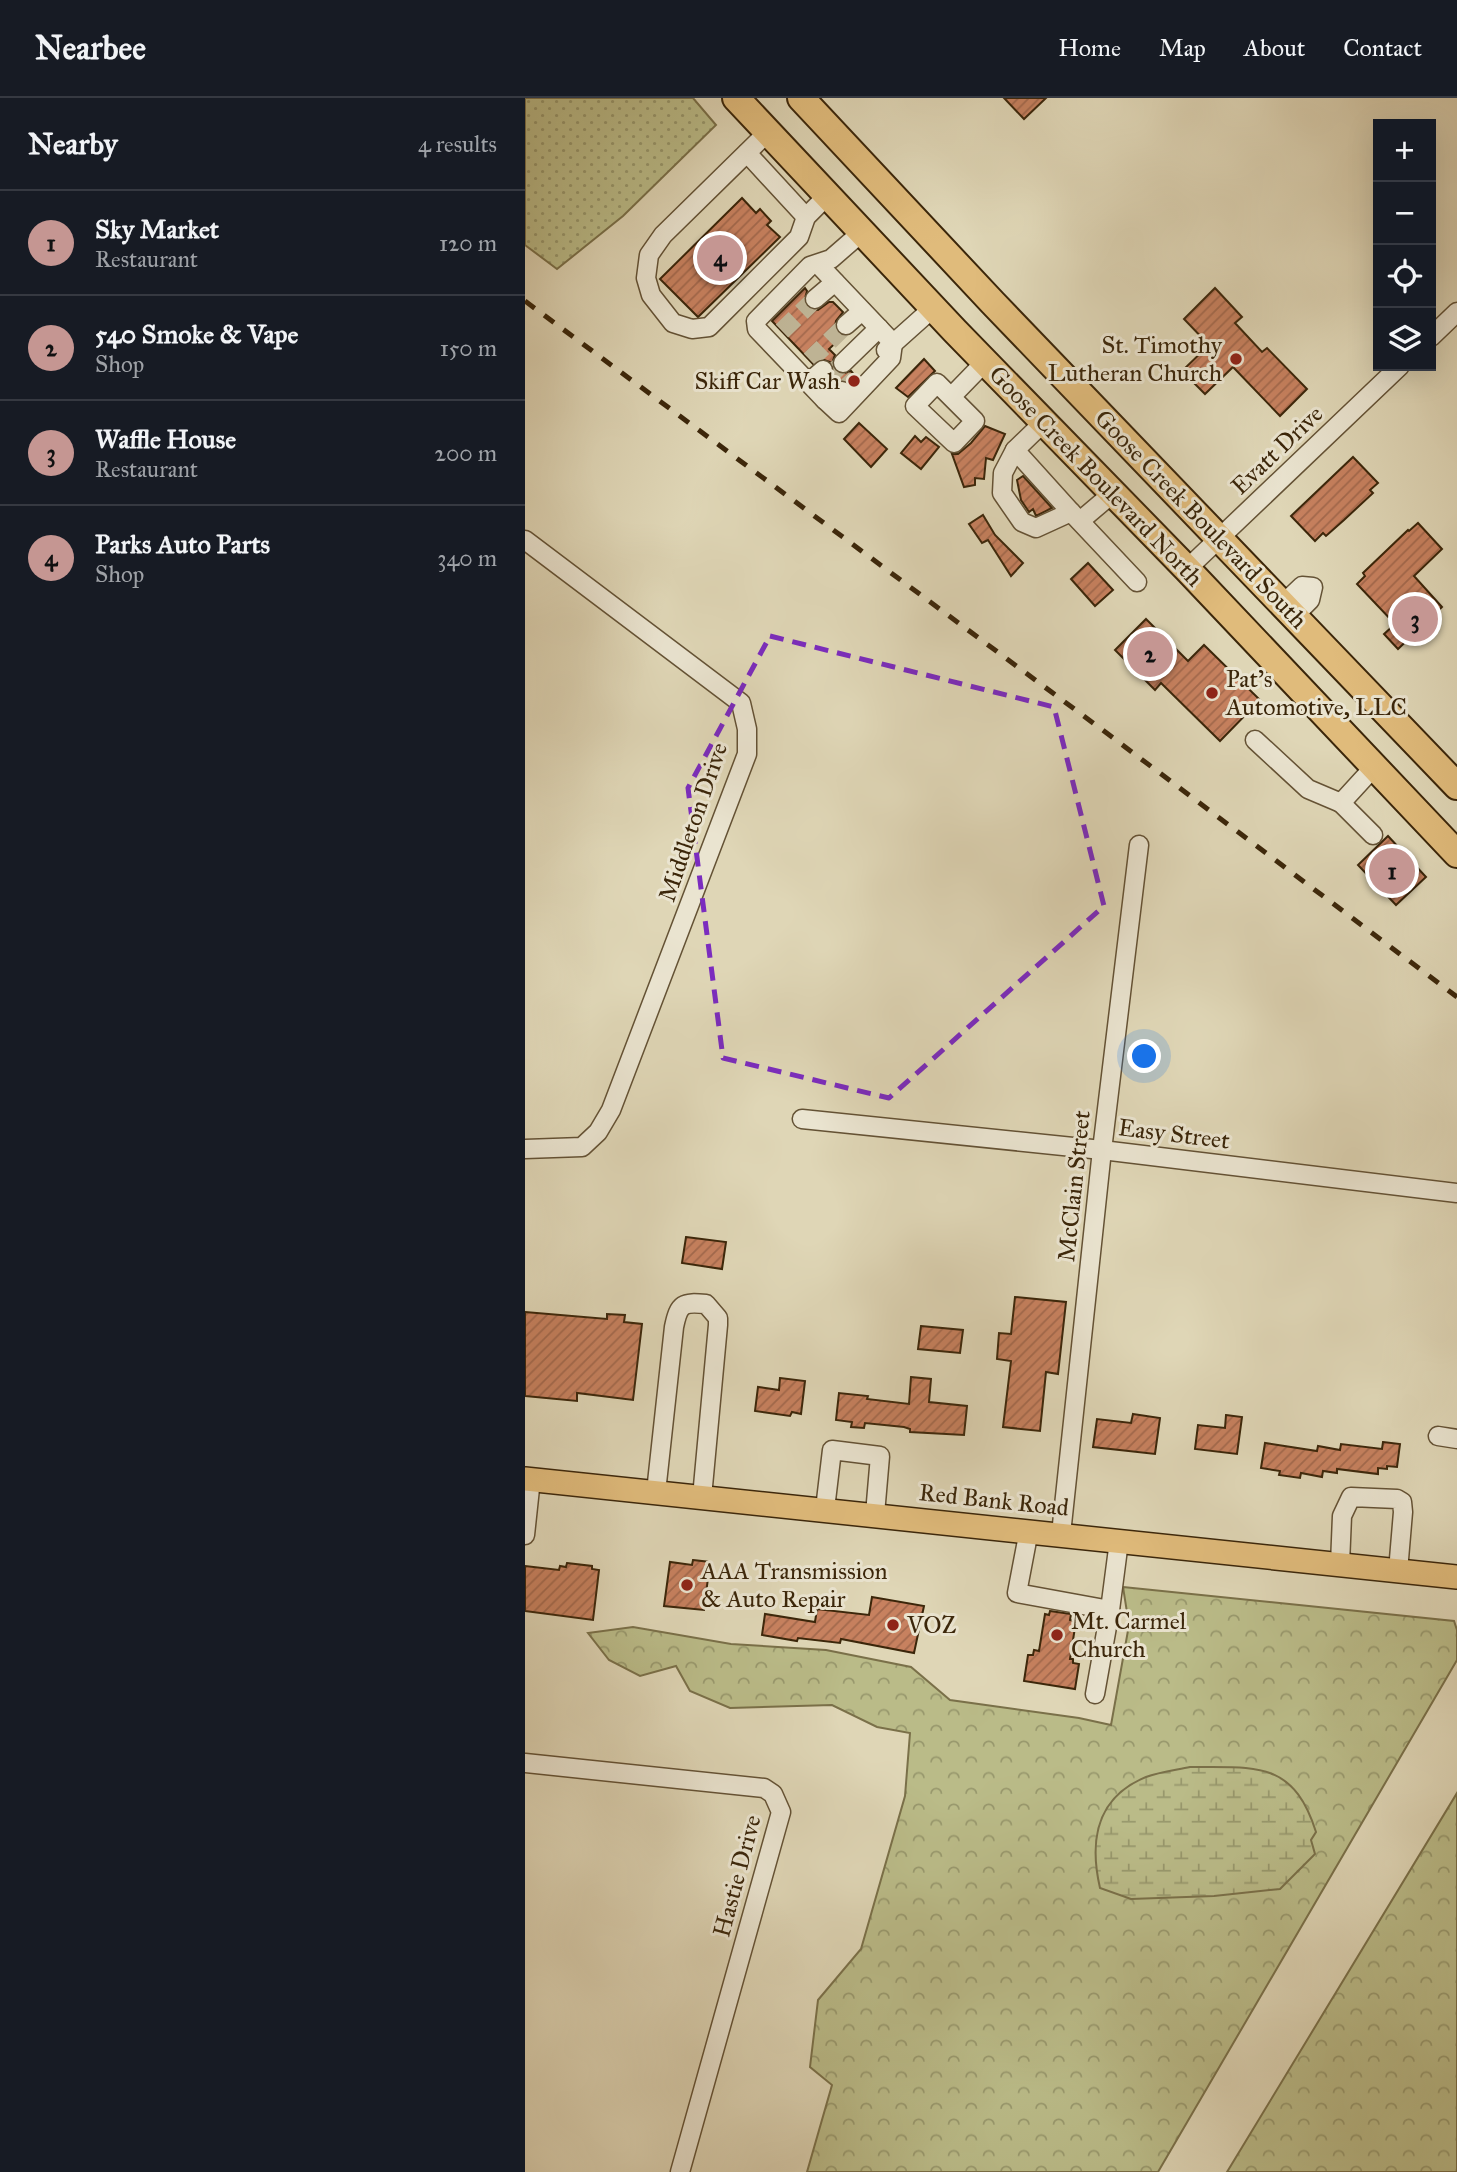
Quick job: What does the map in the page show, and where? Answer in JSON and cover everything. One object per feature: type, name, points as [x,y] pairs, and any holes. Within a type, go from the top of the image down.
[{"type":"highway","name":"Goose Creek Boulevard North","points":[[736,98],[933,308],[1187,569],[1457,854]]},
{"type":"highway","name":"Goose Creek Boulevard South","points":[[801,98],[993,303],[1457,786]]},
{"type":"main road","name":"Red Bank Road","points":[[528,1479],[1457,1577]]},
{"type":"street","points":[[768,132],[663,235],[649,255],[646,278],[651,295],[673,323],[692,329],[709,327],[799,237],[806,217],[828,195]]},
{"type":"street","points":[[747,153],[806,217]]},
{"type":"street","points":[[862,232],[831,260],[810,266],[756,321],[757,329],[776,337],[821,382],[839,412],[891,358],[893,343]]},
{"type":"street","points":[[818,264],[893,343]]},
{"type":"street","points":[[815,299],[835,282]]},
{"type":"street","points":[[879,328],[859,348],[847,347],[846,366],[893,343],[933,308]]},
{"type":"street","points":[[846,325],[862,311]]},
{"type":"street","points":[[1436,332],[1457,312]]},
{"type":"street","points":[[951,397],[985,362]]},
{"type":"street","name":"Evatt Drive","points":[[1187,569],[1396,371]]},
{"type":"street","points":[[1044,422],[1015,450],[1003,473],[1002,493],[1021,522],[1035,528],[1075,517],[1113,493]]},
{"type":"street","points":[[1015,450],[1137,582]]},
{"type":"street","name":"Middleton Drive","points":[[525,540],[741,703],[747,729],[747,754],[611,1111],[598,1132],[582,1147],[525,1149]]},
{"type":"street","points":[[1255,740],[1308,789],[1342,803],[1373,835]]},
{"type":"street","points":[[1342,803],[1374,767]]},
{"type":"street","name":"McClain Street","points":[[1061,1534],[1102,1150],[1139,845]]},
{"type":"street","name":"Easy Street","points":[[802,1119],[1102,1150],[1457,1193]]},
{"type":"street","points":[[656,1492],[674,1327],[682,1306],[688,1302],[706,1304],[718,1318],[702,1497]]},
{"type":"street","points":[[1438,1436],[1457,1439]]},
{"type":"street","points":[[825,1510],[832,1450],[880,1456],[875,1514]]},
{"type":"street","points":[[525,1535],[528,1479]]},
{"type":"street","points":[[1339,1564],[1342,1516],[1351,1497],[1397,1499],[1402,1502],[1403,1512],[1398,1571]]},
{"type":"street","points":[[1029,1530],[1017,1593],[1110,1610]]},
{"type":"street","points":[[1095,1694],[1119,1541]]},
{"type":"street","name":"Hastie Drive","points":[[525,1763],[764,1787],[773,1794],[781,1812],[680,2172]]},
{"type":"highlighted area","points":[[770,636],[1054,707],[1104,906],[889,1098],[723,1058],[688,788]]},
{"type":"green space","points":[[525,98],[693,98],[716,125],[623,216],[557,269],[525,245]]},
{"type":"green space","points":[[1123,1587],[1454,1621],[1457,1630],[1457,1660],[1158,2172],[807,2172],[832,2085],[810,2067],[818,2000],[861,1949],[905,1796],[910,1733],[877,1727],[832,1705],[730,1708],[690,1691],[676,1666],[640,1676],[609,1660],[588,1633],[633,1627],[731,1644],[826,1650],[911,1667],[950,1700],[1111,1725],[1129,1625]]},
{"type":"green space","points":[[1190,1767],[1252,1769],[1268,1772],[1283,1780],[1296,1791],[1307,1808],[1316,1832],[1311,1840],[1315,1854],[1280,1889],[1214,1896],[1131,1899],[1100,1888],[1097,1837],[1107,1808],[1117,1796],[1146,1777]]},
{"type":"green space","points":[[1457,1793],[1457,2172],[1227,2172]]},
{"type":"building","points":[[1004,98],[1046,98],[1024,119]]},
{"type":"building","points":[[742,198],[756,213],[760,209],[771,221],[767,225],[780,237],[698,317],[660,279]]},
{"type":"building","points":[[805,288],[807,291],[804,302],[811,309],[818,310],[833,302],[843,312],[835,327],[843,336],[829,349],[835,355],[832,363],[822,359],[813,364],[772,321]]},
{"type":"building","name":"St. Timothy Lutheran Church","points":[[1215,288],[1242,317],[1235,323],[1262,352],[1267,348],[1307,389],[1280,416],[1233,367],[1205,394],[1182,371],[1209,345],[1184,319]]},
{"type":"building","points":[[924,359],[935,371],[908,397],[896,388]]},
{"type":"building","points":[[834,370],[841,374],[851,371],[857,378],[851,384],[844,380],[835,382],[831,378]]},
{"type":"building","points":[[859,423],[887,449],[871,467],[844,439]]},
{"type":"building","points":[[985,426],[1005,434],[993,460],[986,458],[984,479],[975,478],[975,485],[964,487],[952,454],[958,454],[971,443]]},
{"type":"building","points":[[915,436],[921,442],[926,437],[939,447],[921,469],[901,453]]},
{"type":"building","points":[[1353,457],[1378,483],[1370,490],[1373,493],[1344,520],[1326,536],[1323,533],[1315,541],[1291,516]]},
{"type":"building","points":[[1023,476],[1052,508],[1036,516],[1033,509],[1029,512],[1021,500],[1017,480]]},
{"type":"building","points":[[983,515],[995,535],[1023,563],[1011,576],[988,540],[982,543],[969,524]]},
{"type":"building","points":[[1418,523],[1442,549],[1414,576],[1442,607],[1398,649],[1384,634],[1395,624],[1357,584],[1365,576],[1363,573]]},
{"type":"building","points":[[1088,563],[1113,590],[1095,606],[1071,579]]},
{"type":"building","name":"Pat's Automotive, LLC","points":[[1146,619],[1188,661],[1204,645],[1260,700],[1220,741],[1161,683],[1155,690],[1115,650]]},
{"type":"building","points":[[1388,836],[1426,877],[1396,905],[1358,865]]},
{"type":"building","points":[[686,1237],[726,1242],[722,1269],[682,1263]]},
{"type":"building","points":[[1015,1297],[1066,1302],[1058,1374],[1046,1372],[1040,1431],[1003,1427],[1011,1361],[997,1359],[999,1333],[1011,1334]]},
{"type":"building","points":[[525,1312],[607,1319],[607,1314],[625,1315],[624,1322],[642,1324],[633,1400],[577,1393],[577,1401],[525,1396]]},
{"type":"building","points":[[921,1326],[963,1330],[960,1353],[918,1349]]},
{"type":"building","points":[[911,1377],[931,1379],[929,1402],[967,1406],[964,1435],[910,1432],[910,1429],[904,1427],[865,1423],[864,1428],[851,1427],[852,1422],[836,1420],[839,1393],[909,1404]]},
{"type":"building","points":[[780,1378],[805,1381],[801,1414],[792,1412],[790,1416],[755,1411],[758,1387],[779,1390]]},
{"type":"building","points":[[1133,1414],[1160,1418],[1155,1454],[1093,1447],[1097,1419],[1131,1423]]},
{"type":"building","points":[[1226,1415],[1242,1417],[1237,1454],[1195,1449],[1198,1425],[1225,1428]]},
{"type":"building","points":[[1383,1442],[1400,1444],[1397,1467],[1378,1468],[1378,1474],[1337,1469],[1337,1473],[1323,1471],[1322,1477],[1301,1473],[1300,1478],[1279,1475],[1280,1471],[1261,1468],[1265,1443],[1317,1451],[1318,1446],[1340,1450],[1341,1444],[1382,1449]]},
{"type":"building","name":"AAA Transmission & Auto Repair","points":[[693,1560],[710,1562],[704,1610],[664,1606],[670,1562],[692,1565]]},
{"type":"building","points":[[567,1563],[592,1566],[592,1569],[599,1570],[593,1620],[525,1611],[525,1566],[559,1570],[560,1566],[566,1567]]},
{"type":"building","points":[[872,1597],[924,1606],[914,1653],[841,1639],[840,1643],[798,1638],[797,1641],[762,1635],[765,1614],[815,1622],[817,1609],[869,1615]]},
{"type":"building","name":"Mt. Carmel Church","points":[[1050,1611],[1071,1614],[1070,1620],[1076,1621],[1070,1659],[1079,1664],[1075,1689],[1024,1681],[1028,1655],[1033,1655],[1034,1650],[1039,1651],[1045,1614],[1049,1615]]},
{"type":"tunnel","points":[[782,331],[815,299]]},
{"type":"tunnel","points":[[810,360],[846,325]]},
{"type":"tunnel","points":[[829,376],[843,363]]},
{"type":"tunnel","points":[[842,391],[857,377]]},
{"type":"railway","points":[[525,301],[1457,997]]},
{"type":"place","name":"Parks Auto Parts","points":[[720,258]]},
{"type":"place","name":"St. Timothy Lutheran Church","points":[[1236,359]]},
{"type":"place","name":"Skiff Car Wash","points":[[854,381]]},
{"type":"place","name":"Waffle House","points":[[1415,619]]},
{"type":"place","name":"540 Smoke & Vape","points":[[1150,654]]},
{"type":"place","name":"Pat's Automotive, LLC","points":[[1212,693]]},
{"type":"place","name":"Sky Market","points":[[1392,871]]},
{"type":"place","name":"AAA Transmission & Auto Repair","points":[[687,1585]]},
{"type":"place","name":"VOZ","points":[[893,1625]]},
{"type":"place","name":"Mt. Carmel Church","points":[[1057,1635]]}]
